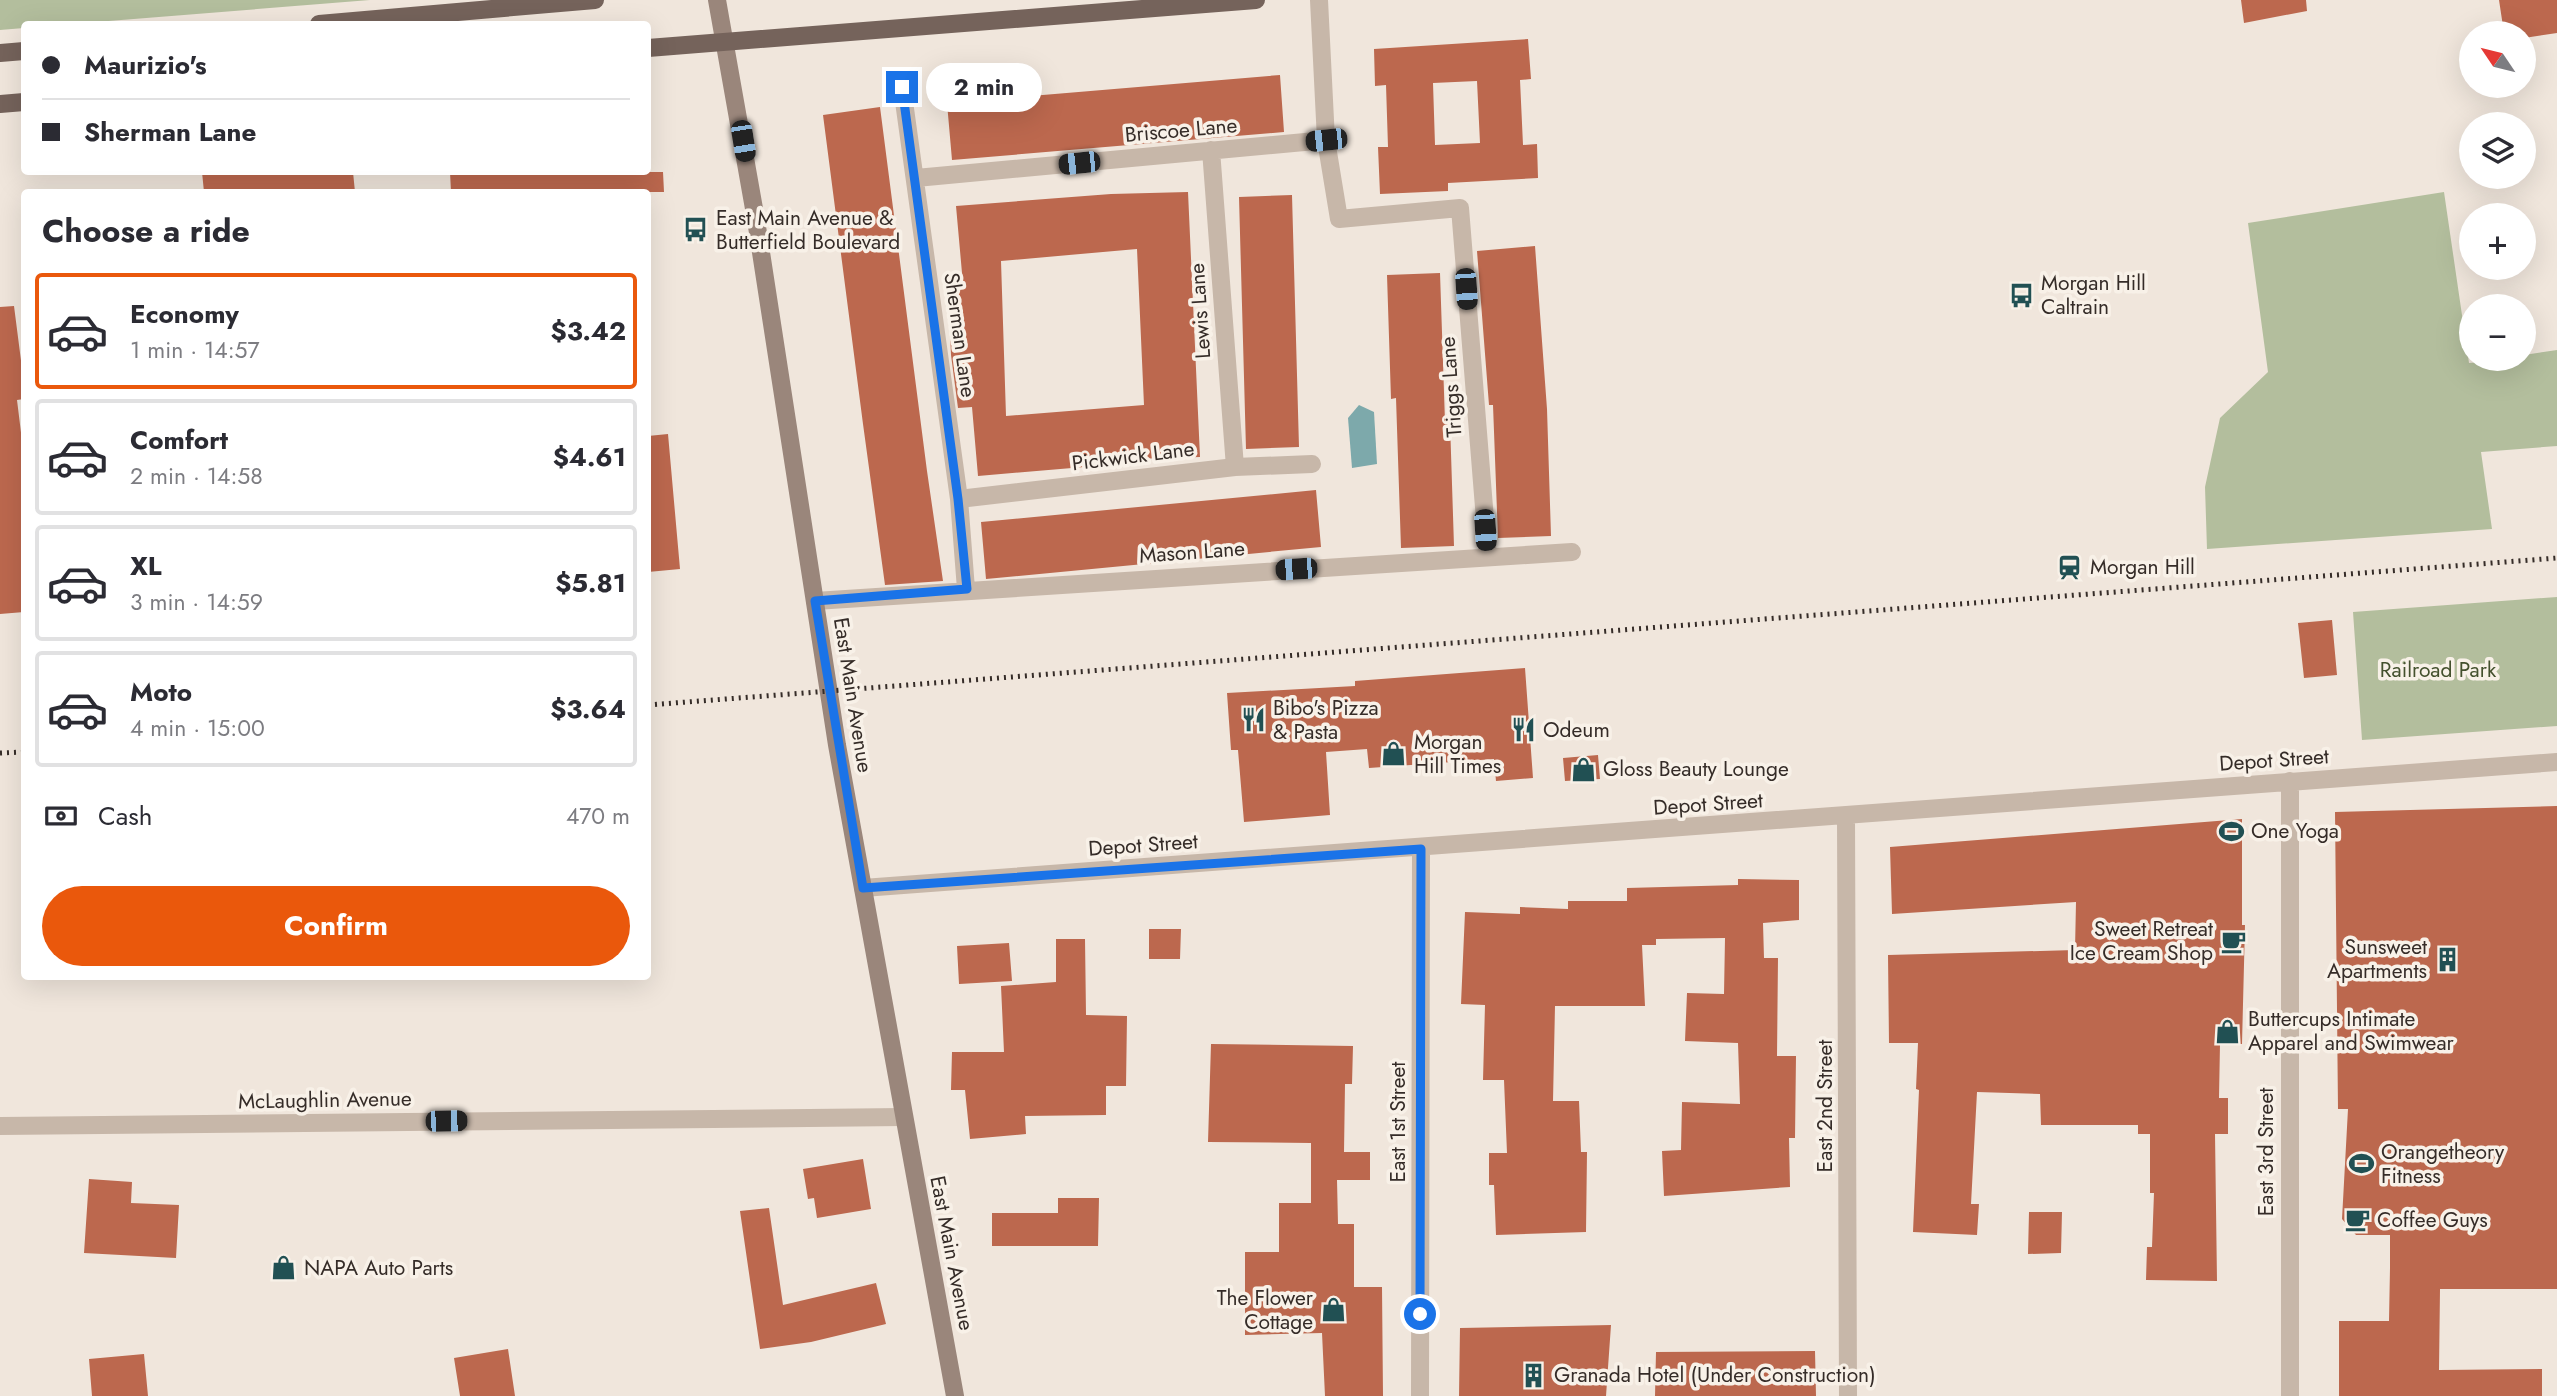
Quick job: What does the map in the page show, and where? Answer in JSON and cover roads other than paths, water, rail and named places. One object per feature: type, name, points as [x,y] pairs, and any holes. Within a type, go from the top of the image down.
[{"type":"main road","points":[[353,21],[594,0]]},
{"type":"main road","name":"East Main Avenue","points":[[717,0],[727,43],[863,888],[955,1396]]},
{"type":"main road","points":[[651,48],[1256,0]]},
{"type":"main road","points":[[0,53],[21,51]]},
{"type":"main road","points":[[0,104],[21,102]]},
{"type":"street","points":[[1319,0],[1326,140]]},
{"type":"street","name":"Sherman Lane","points":[[902,87],[958,499],[967,589]]},
{"type":"street","name":"Briscoe Lane","points":[[916,178],[1326,140]]},
{"type":"street","name":"Triggs Lane","points":[[1326,140],[1339,219],[1460,208],[1488,557]]},
{"type":"street","name":"Lewis Lane","points":[[1211,150],[1235,467]]},
{"type":"street","name":"Pickwick Lane","points":[[958,499],[1235,467],[1312,464]]},
{"type":"street","name":"Mason Lane","points":[[815,601],[967,589],[1572,552]]},
{"type":"street","name":"Depot Street","points":[[863,888],[1421,849],[2557,762]]},
{"type":"street","name":"East 3rd Street","points":[[2290,781],[2290,1396]]},
{"type":"street","name":"East 2nd Street","points":[[1846,816],[1848,1396]]},
{"type":"street","name":"East 1st Street","points":[[1420,1396],[1421,849]]},
{"type":"street","name":"McLaughlin Avenue","points":[[0,1126],[903,1117]]},
{"type":"water","points":[[1359,405],[1374,412],[1377,464],[1352,468],[1348,418]]},
{"type":"railway","points":[[651,705],[2557,558]]},
{"type":"railway","points":[[0,753],[21,752]]},
{"type":"place","name":"East Main Avenue & Butterfield Boulevard","points":[[696,230]]},
{"type":"place","name":"Morgan Hill Caltrain","points":[[2021,295]]},
{"type":"place","name":"Morgan Hill","points":[[2070,567]]},
{"type":"place","name":"Bibo's Pizza & Pasta","points":[[1253,720]]},
{"type":"place","name":"Odeum","points":[[1523,730]]},
{"type":"place","name":"Morgan Hill Times","points":[[1394,754]]},
{"type":"place","name":"Gloss Beauty Lounge","points":[[1583,769]]},
{"type":"place","name":"One Yoga","points":[[2231,831]]},
{"type":"place","name":"Sweet Retreat Ice Cream Shop","points":[[2233,941]]},
{"type":"place","name":"Sunsweet Apartments","points":[[2447,959]]},
{"type":"place","name":"Buttercups Intimate Apparel and Swimwear","points":[[2228,1031]]},
{"type":"place","name":"Orangetheory Fitness","points":[[2361,1164]]},
{"type":"place","name":"Coffee Guys","points":[[2357,1220]]},
{"type":"place","name":"NAPA Auto Parts","points":[[284,1268]]},
{"type":"place","name":"The Flower Cottage","points":[[1333,1310]]},
{"type":"place","name":"Granada Hotel (Under Construction)","points":[[1534,1375]]},
{"type":"park label","name":"Railroad Park","points":[[2438,670]]}]
